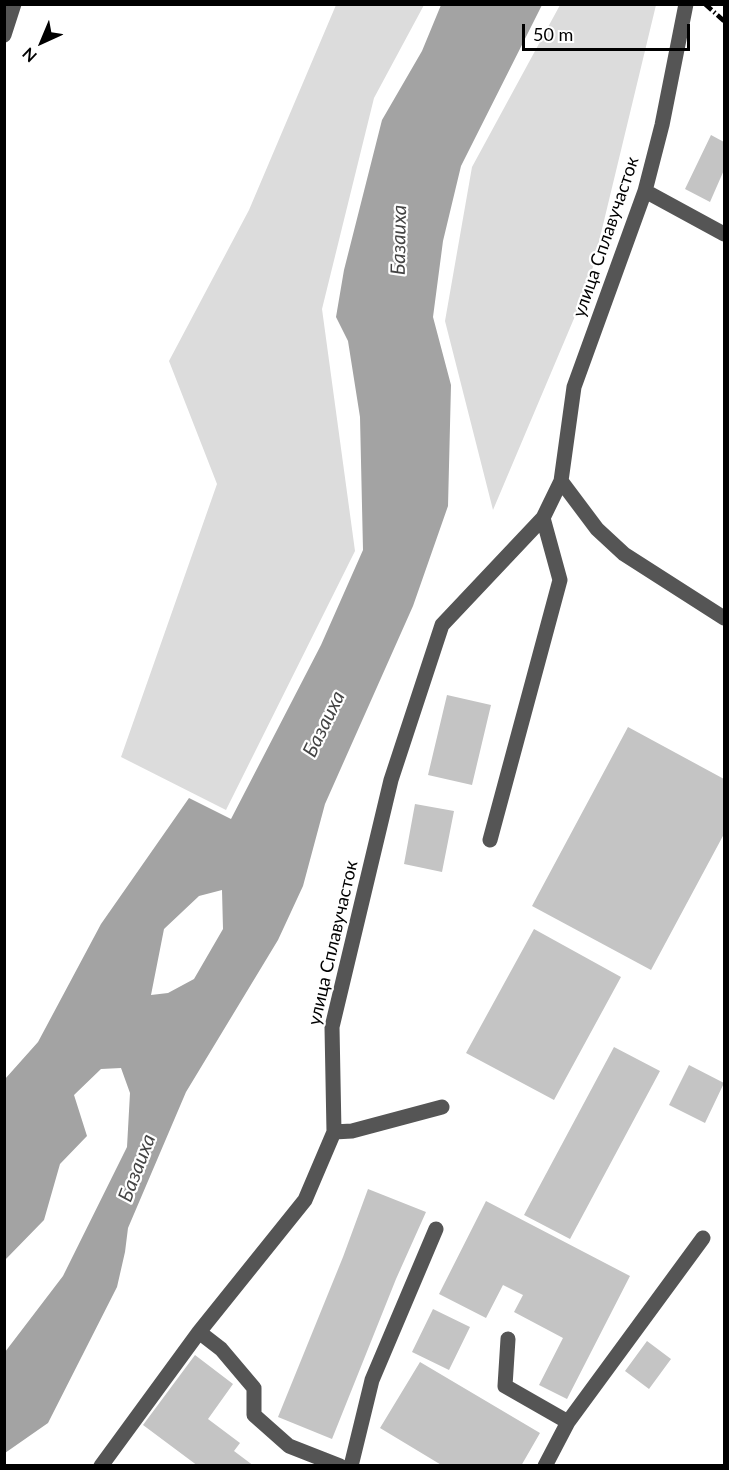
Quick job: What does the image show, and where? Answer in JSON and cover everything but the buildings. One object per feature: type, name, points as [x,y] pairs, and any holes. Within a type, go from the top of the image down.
[{"type":"street","points":[[4,35],[14,4]]},
{"type":"street","name":"улица Сплавучасток","points":[[101,1466],[199,1332],[306,1200],[334,1132],[332,1027],[391,780],[441,625],[543,518],[561,481],[574,387],[645,191],[662,125],[686,4]]},
{"type":"street","points":[[645,191],[724,234]]},
{"type":"street","points":[[561,481],[597,530],[624,554],[724,618]]},
{"type":"street","points":[[489,840],[560,580],[543,518]]},
{"type":"street","points":[[334,1132],[352,1131],[442,1107]]},
{"type":"street","points":[[351,1466],[372,1380],[436,1229]]},
{"type":"street","points":[[545,1466],[568,1422],[703,1238]]},
{"type":"street","points":[[199,1332],[220,1349],[254,1389],[254,1415],[290,1446],[340,1466]]},
{"type":"street","points":[[508,1339],[505,1386],[568,1422]]},
{"type":"shaded area","points":[[336,5],[424,5],[374,98],[322,309],[355,551],[226,810],[121,757],[217,484],[169,361],[249,210]]},
{"type":"shaded area","points":[[560,5],[656,5],[589,283],[493,510],[445,321],[472,167]]},
{"type":"water","name":"Базаиха","points":[[441,5],[542,5],[461,166],[443,241],[433,317],[451,385],[448,506],[413,606],[325,804],[303,886],[278,940],[186,1092],[128,1228],[117,1287],[48,1423],[5,1453],[5,1352],[63,1276],[127,1147],[130,1093],[121,1068],[101,1069],[74,1095],[87,1136],[60,1164],[44,1220],[5,1260],[5,1079],[38,1042],[101,924],[189,798],[231,819],[321,645],[363,550],[360,417],[348,341],[336,317],[344,270],[382,120],[422,51]],"holes":[[[222,890],[223,929],[194,979],[168,993],[151,995],[164,929],[199,896]]]},
{"type":"railway","points":[[705,4],[724,21]]}]
